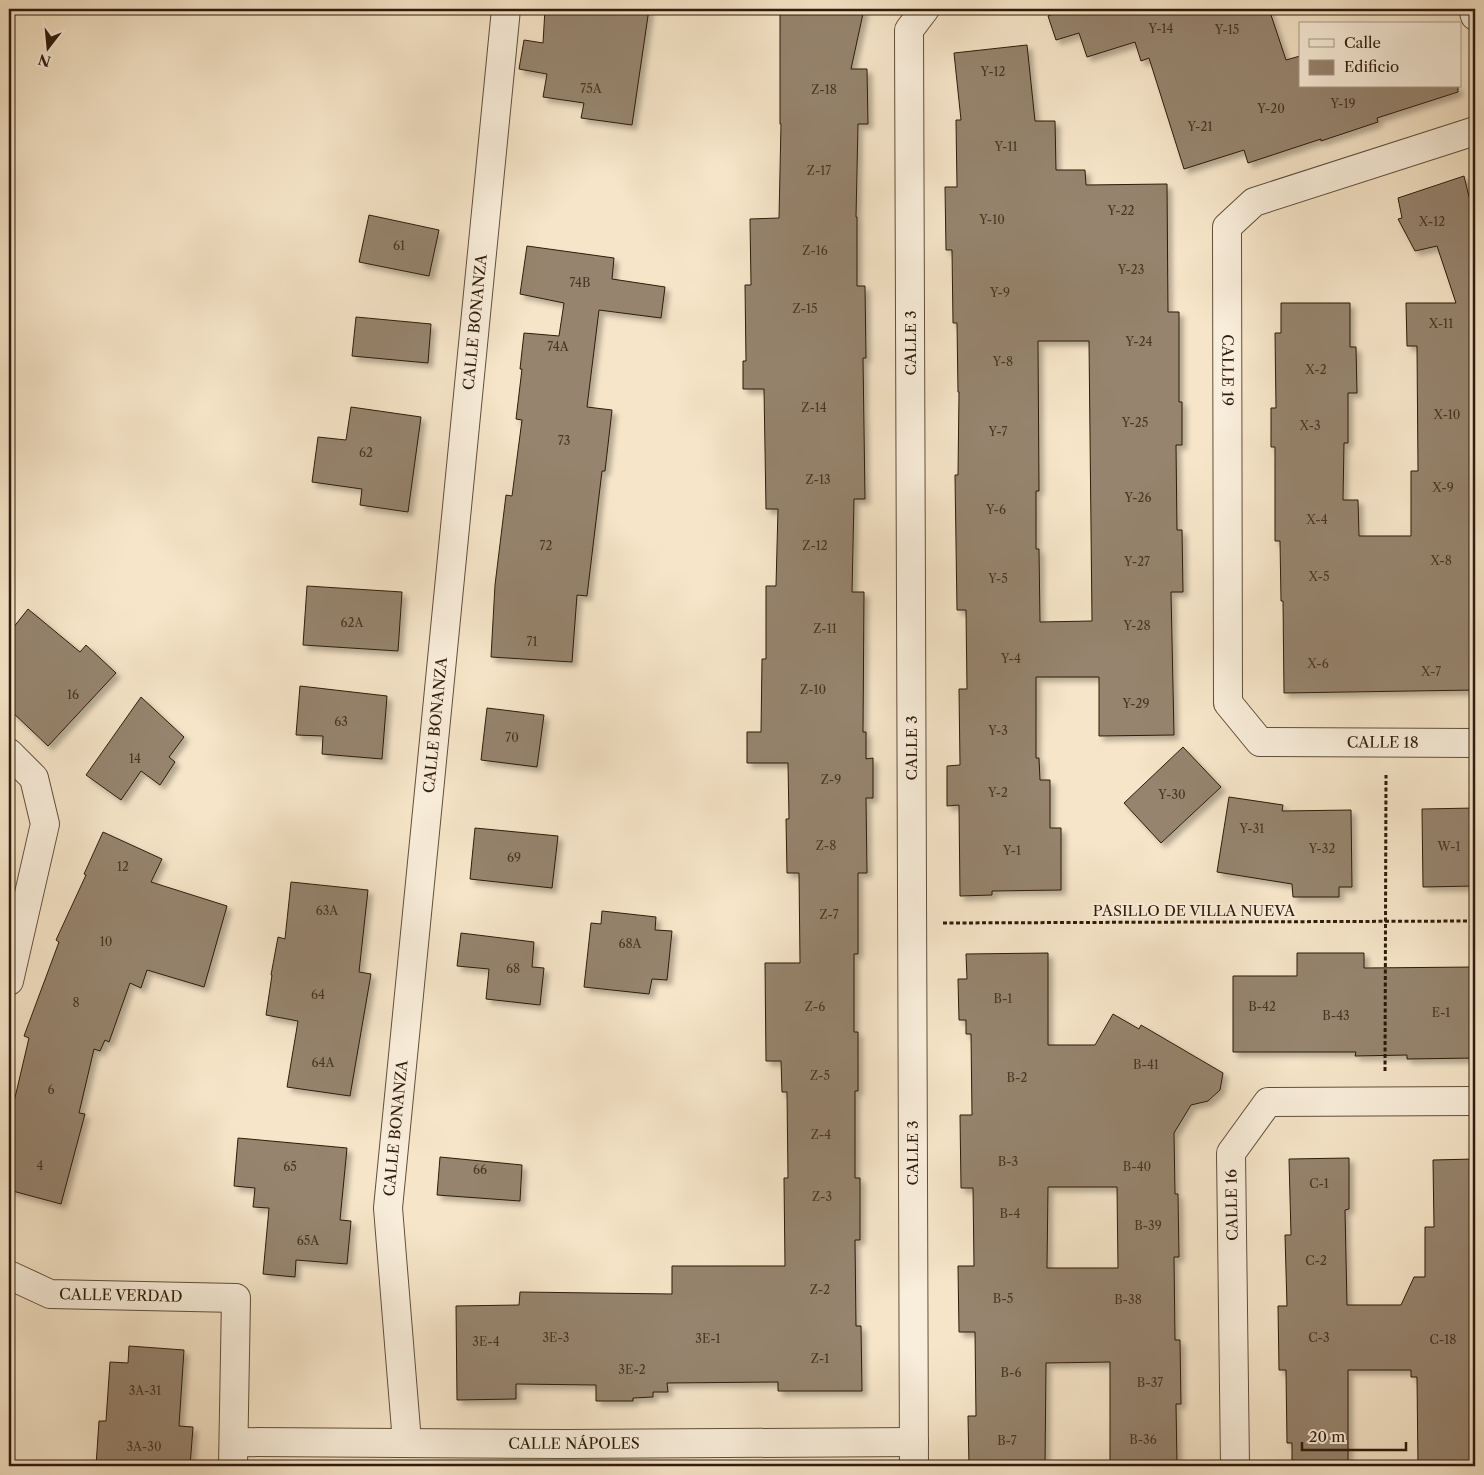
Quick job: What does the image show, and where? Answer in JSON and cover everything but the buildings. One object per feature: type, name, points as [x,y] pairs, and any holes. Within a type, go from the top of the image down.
[{"type":"street","name":"CALLE BONANZA","points":[[407,1442],[388,1208],[506,9]]},
{"type":"street","points":[[1473,9],[1475,16]]},
{"type":"street","name":"CALLE 3","points":[[914,1454],[912,923],[917,19]]},
{"type":"street","name":"CALLE 19","points":[[1290,742],[1260,742],[1228,702],[1227,227],[1254,202],[1475,131]]},
{"type":"street","name":"CALLE 18","points":[[1290,742],[1475,743]]},
{"type":"street","points":[[9,753],[34,778],[45,824],[9,981]]},
{"type":"street","name":"CALLE 16","points":[[1235,1466],[1231,1153],[1268,1102],[1475,1101]]},
{"type":"street","name":"CALLE VERDAD","points":[[9,1275],[50,1294],[236,1298],[234,1454]]},
{"type":"street","name":"CALLE NÁPOLES","points":[[234,1454],[407,1442],[567,1455],[914,1454]]},
{"type":"path","points":[[1385,1102],[1386,742]]},
{"type":"path","name":"PASILLO DE VILLA NUEVA","points":[[912,923],[1475,921]]}]
